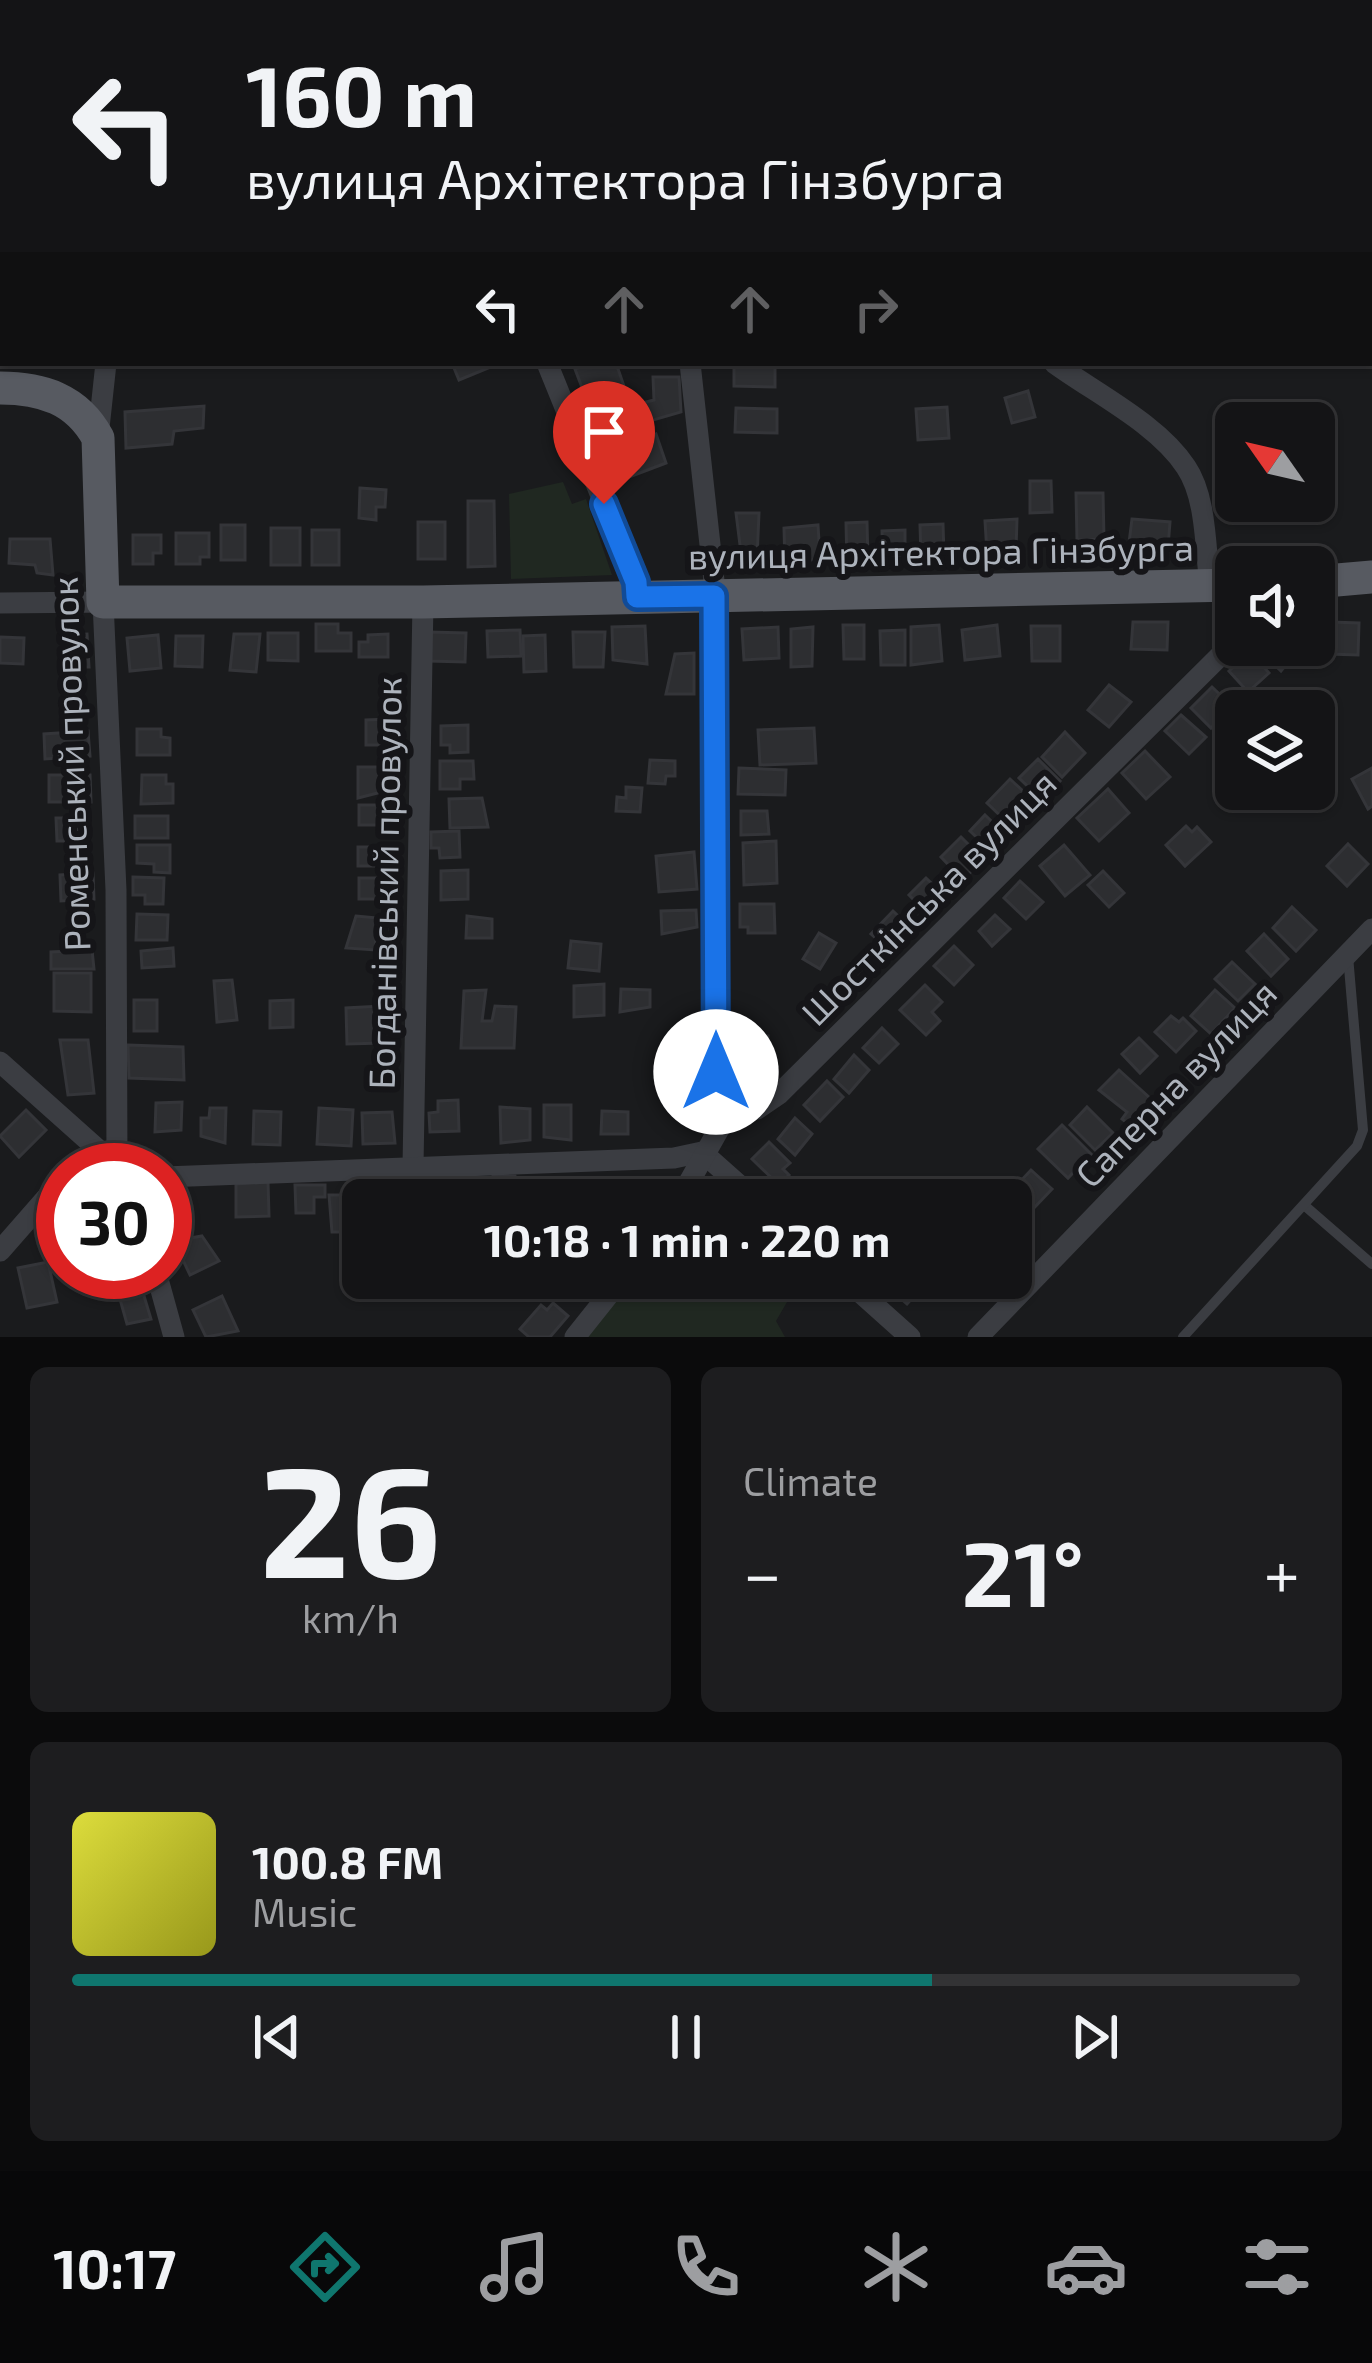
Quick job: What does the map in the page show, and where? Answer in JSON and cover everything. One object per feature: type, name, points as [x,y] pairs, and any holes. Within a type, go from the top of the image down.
[{"type":"main road","points":[[0,388],[59,398],[86,418],[98,438]]},
{"type":"main road","name":"Роменський провулок","points":[[98,438],[103,602]]},
{"type":"main road","points":[[1335,580],[1372,577]]},
{"type":"main road","name":"вулиця Архітектора Гінзбурга","points":[[103,602],[423,602],[1215,585]]},
{"type":"street","name":"Роменський провулок","points":[[98,438],[106,366]]},
{"type":"street","points":[[548,366],[636,582],[637,597]]},
{"type":"street","points":[[689,1179],[728,1113],[716,1072],[714,596],[690,366]]},
{"type":"street","points":[[1058,366],[1162,442],[1188,468],[1215,557]]},
{"type":"street","name":"Роменський провулок","points":[[103,602],[125,1143]]},
{"type":"street","name":"вулиця Архітектора Гінзбурга","points":[[0,603],[103,602]]},
{"type":"street","name":"Богданівський провулок","points":[[413,1166],[423,602]]},
{"type":"street","name":"Шосткінська вулиця","points":[[728,1113],[757,1109],[779,1094],[1215,661]]},
{"type":"street","name":"Саперна вулиця","points":[[978,1337],[1372,929]]},
{"type":"street","points":[[0,1063],[87,1143]]},
{"type":"street","points":[[192,1176],[674,1159],[702,1152]]},
{"type":"street","points":[[702,1152],[732,1179]]},
{"type":"street","points":[[0,1251],[36,1210]]},
{"type":"street","points":[[163,1299],[174,1337]]},
{"type":"street","points":[[575,1337],[605,1299]]},
{"type":"street","points":[[867,1299],[910,1337]]},
{"type":"lane","points":[[1183,1337],[1357,1146],[1363,1130],[1348,953]]},
{"type":"lane","points":[[1304,1205],[1372,1264]]},
{"type":"shaded area","points":[[563,482],[572,504],[586,499],[612,575],[511,579],[509,494]]},
{"type":"shaded area","points":[[616,1299],[789,1299],[776,1321],[785,1337],[587,1337]]},
{"type":"building","points":[[453,366],[493,366],[459,380]]},
{"type":"building","points":[[617,366],[626,392],[589,406],[575,369]]},
{"type":"building","points":[[734,366],[775,366],[775,387],[734,386]]},
{"type":"building","points":[[653,377],[679,377],[681,412],[643,423],[638,404],[654,400]]},
{"type":"building","points":[[1028,391],[1035,417],[1012,423],[1005,398]]},
{"type":"building","points":[[204,406],[203,428],[174,431],[172,444],[126,448],[125,412]]},
{"type":"building","points":[[947,407],[949,438],[918,440],[916,409]]},
{"type":"building","points":[[736,408],[777,409],[777,433],[735,432]]},
{"type":"building","points":[[656,434],[666,463],[629,477],[618,448]]},
{"type":"building","points":[[1030,481],[1051,481],[1052,512],[1030,513]]},
{"type":"building","points":[[360,488],[386,490],[385,507],[376,507],[376,520],[359,518]]},
{"type":"building","points":[[1076,493],[1103,493],[1104,539],[1077,540]]},
{"type":"building","points":[[468,501],[494,501],[495,566],[468,567]]},
{"type":"building","points":[[736,513],[759,513],[757,559],[742,561]]},
{"type":"building","points":[[1017,519],[1016,550],[987,553],[985,521]]},
{"type":"building","points":[[1132,519],[1170,522],[1168,547],[1129,543]]},
{"type":"building","points":[[418,522],[445,522],[445,559],[418,559]]},
{"type":"building","points":[[867,522],[868,562],[847,563],[846,523]]},
{"type":"building","points":[[943,524],[944,555],[921,556],[920,525]]},
{"type":"building","points":[[221,525],[245,525],[245,560],[221,560]]},
{"type":"building","points":[[818,525],[820,559],[785,563],[784,528]]},
{"type":"building","points":[[271,528],[300,528],[300,565],[271,565]]},
{"type":"building","points":[[312,530],[339,530],[339,565],[312,565]]},
{"type":"building","points":[[905,530],[905,556],[883,557],[882,531]]},
{"type":"building","points":[[176,533],[209,533],[209,557],[200,557],[200,564],[176,564]]},
{"type":"building","points":[[133,535],[161,535],[161,553],[153,553],[153,564],[133,564]]},
{"type":"building","points":[[10,539],[50,539],[53,575],[37,573],[35,565],[9,563]]},
{"type":"building","points":[[1133,622],[1168,622],[1167,650],[1131,649]]},
{"type":"building","points":[[1335,622],[1359,623],[1358,655],[1335,654]]},
{"type":"building","points":[[316,624],[338,624],[338,633],[351,633],[351,651],[316,651]]},
{"type":"building","points":[[843,625],[864,625],[864,659],[844,659]]},
{"type":"building","points":[[939,625],[942,661],[911,665],[911,627]]},
{"type":"building","points":[[997,625],[1000,656],[965,660],[962,630]]},
{"type":"building","points":[[645,626],[647,664],[613,660],[612,627]]},
{"type":"building","points":[[1031,626],[1060,626],[1060,661],[1032,661]]},
{"type":"building","points":[[778,627],[779,658],[744,660],[742,629]]},
{"type":"building","points":[[813,627],[812,666],[791,667],[791,629]]},
{"type":"building","points":[[520,630],[521,656],[488,657],[487,631]]},
{"type":"building","points":[[905,630],[905,665],[881,665],[880,631]]},
{"type":"building","points":[[428,632],[466,633],[465,662],[429,661]]},
{"type":"building","points":[[573,632],[605,632],[603,667],[574,667]]},
{"type":"building","points":[[268,633],[298,633],[298,661],[268,660]]},
{"type":"building","points":[[87,634],[89,667],[66,667],[65,635]]},
{"type":"building","points":[[234,634],[260,634],[256,672],[230,670]]},
{"type":"building","points":[[388,634],[388,657],[359,657],[359,642],[368,642],[368,635]]},
{"type":"building","points":[[158,635],[161,668],[130,671],[127,638]]},
{"type":"building","points":[[545,635],[546,671],[524,672],[523,636]]},
{"type":"building","points":[[176,636],[203,636],[202,667],[175,666]]},
{"type":"building","points":[[0,637],[24,638],[23,664],[0,663]]},
{"type":"building","points":[[694,653],[694,694],[666,694],[675,654]]},
{"type":"building","points":[[1235,666],[1263,666],[1269,673],[1246,690],[1229,671]]},
{"type":"building","points":[[1109,685],[1131,702],[1109,727],[1088,710]]},
{"type":"building","points":[[1212,687],[1215,690],[1211,728],[1191,708]]},
{"type":"building","points":[[1181,715],[1206,737],[1189,754],[1165,731]]},
{"type":"building","points":[[390,719],[390,745],[366,745],[366,720]]},
{"type":"building","points":[[468,725],[468,752],[450,753],[450,745],[441,745],[441,726]]},
{"type":"building","points":[[814,728],[816,763],[760,765],[758,730]]},
{"type":"building","points":[[137,729],[161,729],[161,737],[170,738],[170,755],[137,755]]},
{"type":"building","points":[[88,731],[90,756],[45,759],[44,734]]},
{"type":"building","points":[[1065,732],[1085,753],[1062,777],[1042,757]]},
{"type":"building","points":[[1145,751],[1170,777],[1146,799],[1122,773]]},
{"type":"building","points":[[1038,759],[1060,781],[1042,800],[1019,778]]},
{"type":"building","points":[[650,760],[675,761],[675,776],[666,776],[665,784],[648,783]]},
{"type":"building","points":[[440,761],[473,761],[474,779],[460,779],[460,789],[440,789]]},
{"type":"building","points":[[358,767],[389,767],[389,790],[358,798]]},
{"type":"building","points":[[739,768],[786,770],[785,795],[738,794]]},
{"type":"building","points":[[1372,768],[1372,806],[1368,809],[1352,779]]},
{"type":"building","points":[[49,775],[90,775],[91,802],[49,802]]},
{"type":"building","points":[[142,775],[166,775],[166,784],[173,784],[173,803],[141,804]]},
{"type":"building","points":[[1010,779],[1038,805],[1014,829],[987,803]]},
{"type":"building","points":[[626,787],[642,788],[640,812],[616,811],[617,797],[626,798]]},
{"type":"building","points":[[1108,789],[1129,813],[1099,841],[1077,818]]},
{"type":"building","points":[[482,798],[488,827],[450,828],[449,799]]},
{"type":"building","points":[[359,805],[392,805],[393,825],[359,825]]},
{"type":"building","points":[[741,811],[767,811],[769,834],[741,835]]},
{"type":"building","points":[[985,815],[1006,835],[991,851],[970,831]]},
{"type":"building","points":[[135,816],[168,816],[168,838],[135,838]]},
{"type":"building","points":[[56,818],[88,818],[88,841],[57,841]]},
{"type":"building","points":[[1186,826],[1192,832],[1197,827],[1211,842],[1185,866],[1166,845]]},
{"type":"building","points":[[459,831],[460,857],[440,858],[439,848],[431,848],[431,832]]},
{"type":"building","points":[[961,837],[983,859],[963,880],[941,857]]},
{"type":"building","points":[[776,841],[777,883],[744,885],[743,843]]},
{"type":"building","points":[[1348,844],[1368,864],[1347,886],[1327,866]]},
{"type":"building","points":[[137,845],[170,845],[170,873],[154,872],[154,864],[137,863]]},
{"type":"building","points":[[1064,845],[1090,875],[1065,896],[1040,866]]},
{"type":"building","points":[[358,847],[391,847],[391,866],[358,866]]},
{"type":"building","points":[[694,852],[697,889],[659,892],[656,856]]},
{"type":"building","points":[[468,870],[468,899],[441,900],[441,871]]},
{"type":"building","points":[[1103,871],[1124,893],[1109,907],[1088,885]]},
{"type":"building","points":[[93,873],[94,899],[61,901],[60,875]]},
{"type":"building","points":[[133,877],[164,878],[163,904],[145,904],[145,895],[133,895]]},
{"type":"building","points":[[359,878],[395,878],[395,899],[359,899]]},
{"type":"building","points":[[926,878],[945,896],[928,914],[909,895]]},
{"type":"building","points":[[1020,881],[1043,902],[1026,919],[1004,898]]},
{"type":"building","points":[[740,904],[774,904],[775,933],[748,933],[748,927],[740,927]]},
{"type":"building","points":[[1292,907],[1316,930],[1296,951],[1273,928]]},
{"type":"building","points":[[696,910],[697,927],[662,934],[661,911]]},
{"type":"building","points":[[893,911],[912,929],[890,951],[871,934]]},
{"type":"building","points":[[137,914],[168,915],[167,940],[136,940]]},
{"type":"building","points":[[995,915],[1010,929],[992,946],[979,931]]},
{"type":"building","points":[[356,916],[378,918],[375,950],[346,948]]},
{"type":"building","points":[[467,916],[492,919],[492,938],[466,938]]},
{"type":"building","points":[[819,933],[836,943],[820,969],[803,959]]},
{"type":"building","points":[[1264,934],[1288,959],[1271,976],[1247,951]]},
{"type":"building","points":[[571,941],[601,944],[599,971],[568,968]]},
{"type":"building","points":[[954,946],[973,965],[954,985],[934,966]]},
{"type":"building","points":[[173,948],[174,966],[142,968],[141,951]]},
{"type":"building","points":[[92,950],[94,969],[51,969],[51,952]]},
{"type":"building","points":[[1232,962],[1255,984],[1238,1001],[1215,979]]},
{"type":"building","points":[[54,973],[91,973],[91,1012],[54,1011]]},
{"type":"building","points":[[232,980],[237,1020],[217,1022],[214,981]]},
{"type":"building","points":[[604,984],[604,1015],[574,1017],[574,986]]},
{"type":"building","points":[[925,985],[942,1002],[932,1012],[940,1021],[926,1035],[900,1010]]},
{"type":"building","points":[[621,989],[650,990],[650,1007],[620,1012]]},
{"type":"building","points":[[486,990],[482,1021],[492,1021],[495,1006],[516,1007],[514,1048],[461,1048],[464,991]]},
{"type":"building","points":[[1215,990],[1235,1008],[1211,1034],[1191,1016]]},
{"type":"building","points":[[134,1000],[157,1000],[157,1031],[134,1031]]},
{"type":"building","points":[[293,1000],[293,1027],[270,1028],[270,1001]]},
{"type":"building","points":[[381,1006],[382,1043],[347,1044],[346,1008]]},
{"type":"building","points":[[1171,1016],[1179,1022],[1183,1018],[1196,1031],[1176,1052],[1155,1032]]},
{"type":"building","points":[[882,1028],[898,1044],[879,1063],[863,1048]]},
{"type":"building","points":[[746,1035],[768,1036],[767,1066],[745,1065]]},
{"type":"building","points":[[1139,1038],[1157,1056],[1140,1073],[1122,1054]]},
{"type":"building","points":[[60,1040],[88,1040],[94,1093],[68,1095]]},
{"type":"building","points":[[128,1045],[183,1047],[184,1080],[129,1078]]},
{"type":"building","points":[[672,1051],[699,1051],[699,1079],[672,1079]]},
{"type":"building","points":[[854,1055],[869,1070],[849,1093],[834,1079]]},
{"type":"building","points":[[1119,1070],[1160,1107],[1137,1131],[1122,1119],[1127,1112],[1099,1090]]},
{"type":"building","points":[[827,1081],[843,1097],[820,1121],[804,1105]]},
{"type":"building","points":[[458,1100],[459,1131],[430,1132],[429,1113],[438,1112],[438,1101]]},
{"type":"building","points":[[182,1102],[181,1130],[155,1132],[156,1103]]},
{"type":"building","points":[[544,1105],[571,1105],[571,1140],[544,1137]]},
{"type":"building","points":[[500,1107],[530,1109],[530,1140],[501,1143]]},
{"type":"building","points":[[1087,1107],[1113,1133],[1095,1150],[1070,1125]]},
{"type":"building","points":[[210,1108],[226,1108],[225,1143],[201,1136],[201,1118],[209,1118]]},
{"type":"building","points":[[319,1108],[353,1110],[351,1146],[317,1144]]},
{"type":"building","points":[[26,1110],[46,1130],[19,1157],[0,1136]]},
{"type":"building","points":[[254,1111],[281,1112],[280,1145],[253,1144]]},
{"type":"building","points":[[602,1111],[628,1112],[628,1134],[601,1134]]},
{"type":"building","points":[[392,1112],[395,1143],[363,1144],[362,1113]]},
{"type":"building","points":[[795,1118],[812,1134],[795,1155],[778,1139]]},
{"type":"building","points":[[1062,1125],[1091,1154],[1068,1178],[1038,1149]]},
{"type":"building","points":[[769,1142],[790,1163],[783,1169],[789,1175],[773,1179],[752,1159]]},
{"type":"building","points":[[1031,1170],[1052,1189],[1034,1208],[1032,1179],[1022,1179]]},
{"type":"building","points":[[268,1182],[269,1216],[236,1217],[236,1184]]},
{"type":"building","points":[[295,1185],[325,1185],[325,1197],[314,1197],[314,1213],[296,1213]]},
{"type":"building","points":[[329,1195],[342,1195],[342,1232],[332,1232]]},
{"type":"building","points":[[202,1236],[219,1261],[192,1274],[192,1238]]},
{"type":"building","points":[[36,1264],[36,1299],[57,1302],[27,1308],[18,1268]]},
{"type":"building","points":[[222,1296],[238,1331],[206,1337],[193,1310]]},
{"type":"building","points":[[120,1299],[145,1299],[151,1319],[127,1324]]},
{"type":"building","points":[[553,1303],[568,1316],[550,1337],[529,1337],[520,1329],[541,1305],[547,1310]]},
{"type":"route","points":[[604,504],[636,582],[637,597],[714,596],[716,1072]]}]
